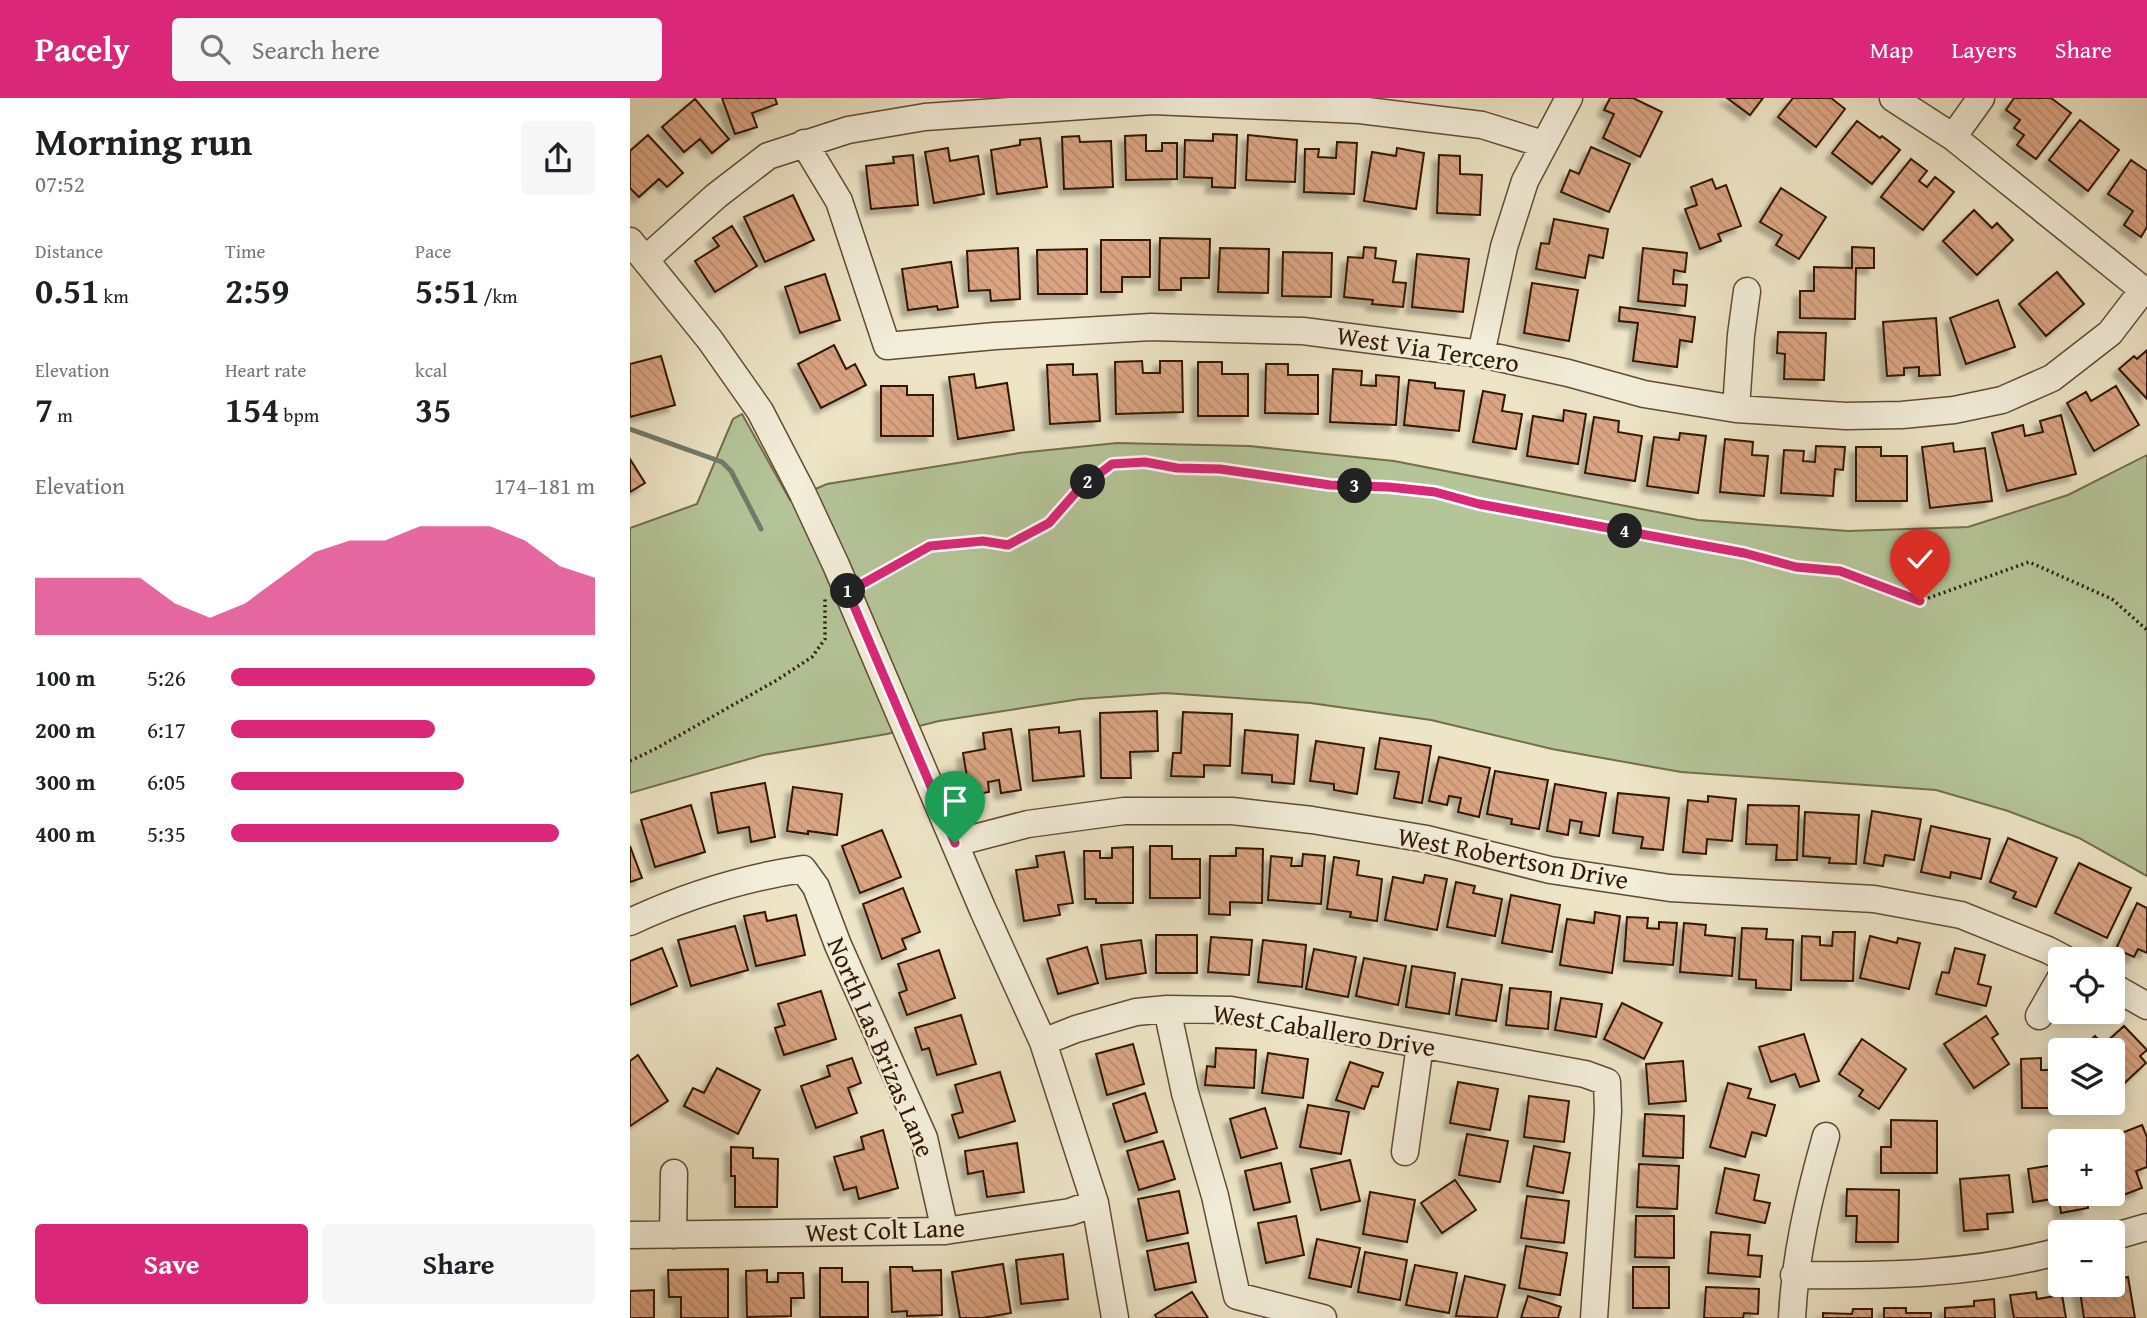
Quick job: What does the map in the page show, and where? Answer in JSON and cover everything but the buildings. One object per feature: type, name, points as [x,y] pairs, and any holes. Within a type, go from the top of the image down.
[{"type":"street","points":[[1481,354],[1504,247],[1525,181],[1569,98]]},
{"type":"street","points":[[1893,98],[1953,137],[2145,291]]},
{"type":"street","points":[[1953,137],[1981,98]]},
{"type":"street","points":[[1115,1318],[1096,1203],[1043,1042],[848,592],[802,492],[760,411],[710,340],[638,250],[768,156],[848,130],[925,117],[1153,101],[1360,110],[1482,125],[1543,144]]},
{"type":"street","name":"West Via Tercero","points":[[804,143],[839,201],[887,346],[995,335],[1151,327],[1303,331],[1481,354],[1568,373],[1644,394],[1737,409],[1846,416],[1902,415],[1954,410],[2002,400],[2052,378],[2110,332],[2145,291]]},
{"type":"street","points":[[1737,409],[1741,335],[1747,291]]},
{"type":"street","name":"West Robertson Drive","points":[[955,843],[1028,824],[1124,811],[1232,811],[1312,820],[1427,839],[1550,870],[1671,888],[1874,899],[1961,915],[2048,950]]},
{"type":"street","name":"North Las Brizas Lane","points":[[630,922],[663,907],[773,874],[803,869],[816,887],[838,946],[924,1138],[945,1231]]},
{"type":"street","points":[[2125,993],[2147,1006]]},
{"type":"street","points":[[2039,1016],[2048,1000]]},
{"type":"street","points":[[1167,1009],[1185,1093],[1215,1196],[1237,1296],[1323,1318]]},
{"type":"street","name":"West Caballero Drive","points":[[1043,1042],[1076,1029],[1136,1012],[1167,1009],[1231,1010],[1585,1074],[1607,1082],[1608,1111],[1594,1318]]},
{"type":"street","points":[[1405,1152],[1420,1045]]},
{"type":"street","points":[[1792,1318],[1794,1275],[1811,1188],[1826,1136]]},
{"type":"street","points":[[673,1235],[674,1173]]},
{"type":"street","name":"West Colt Lane","points":[[630,1235],[945,1231],[1070,1212],[1096,1203]]},
{"type":"street","points":[[2125,1233],[2147,1227]]},
{"type":"street","points":[[1794,1275],[1886,1276],[1968,1269],[2048,1253]]},
{"type":"path","points":[[630,761],[777,680],[812,657],[825,639],[825,599],[848,592],[930,546],[983,541],[1008,545],[1049,523],[1078,490],[1112,464],[1145,462],[1177,468],[1220,469],[1330,485],[1435,492],[1479,504],[1744,553],[1796,567],[1840,571],[1920,601],[2029,562],[2112,599],[2147,630]]},
{"type":"green space","points":[[742,414],[790,500],[827,484],[1019,453],[1117,443],[1249,446],[1394,461],[1698,520],[1848,531],[1968,527],[2068,495],[2147,455],[2147,876],[2079,838],[2008,811],[1936,790],[1681,772],[1552,749],[1431,720],[1310,703],[1165,693],[1080,699],[939,721],[887,734],[763,755],[630,793],[630,528],[697,504],[733,419]]},
{"type":"waterway","points":[[630,429],[722,462],[731,471],[761,529]]},
{"type":"route","points":[[955,843],[848,592],[930,546],[983,541],[1008,545],[1049,523],[1078,490],[1112,464],[1145,462],[1177,468],[1220,469],[1330,485],[1435,492],[1479,504],[1744,553],[1796,567],[1840,571],[1920,601]]}]
